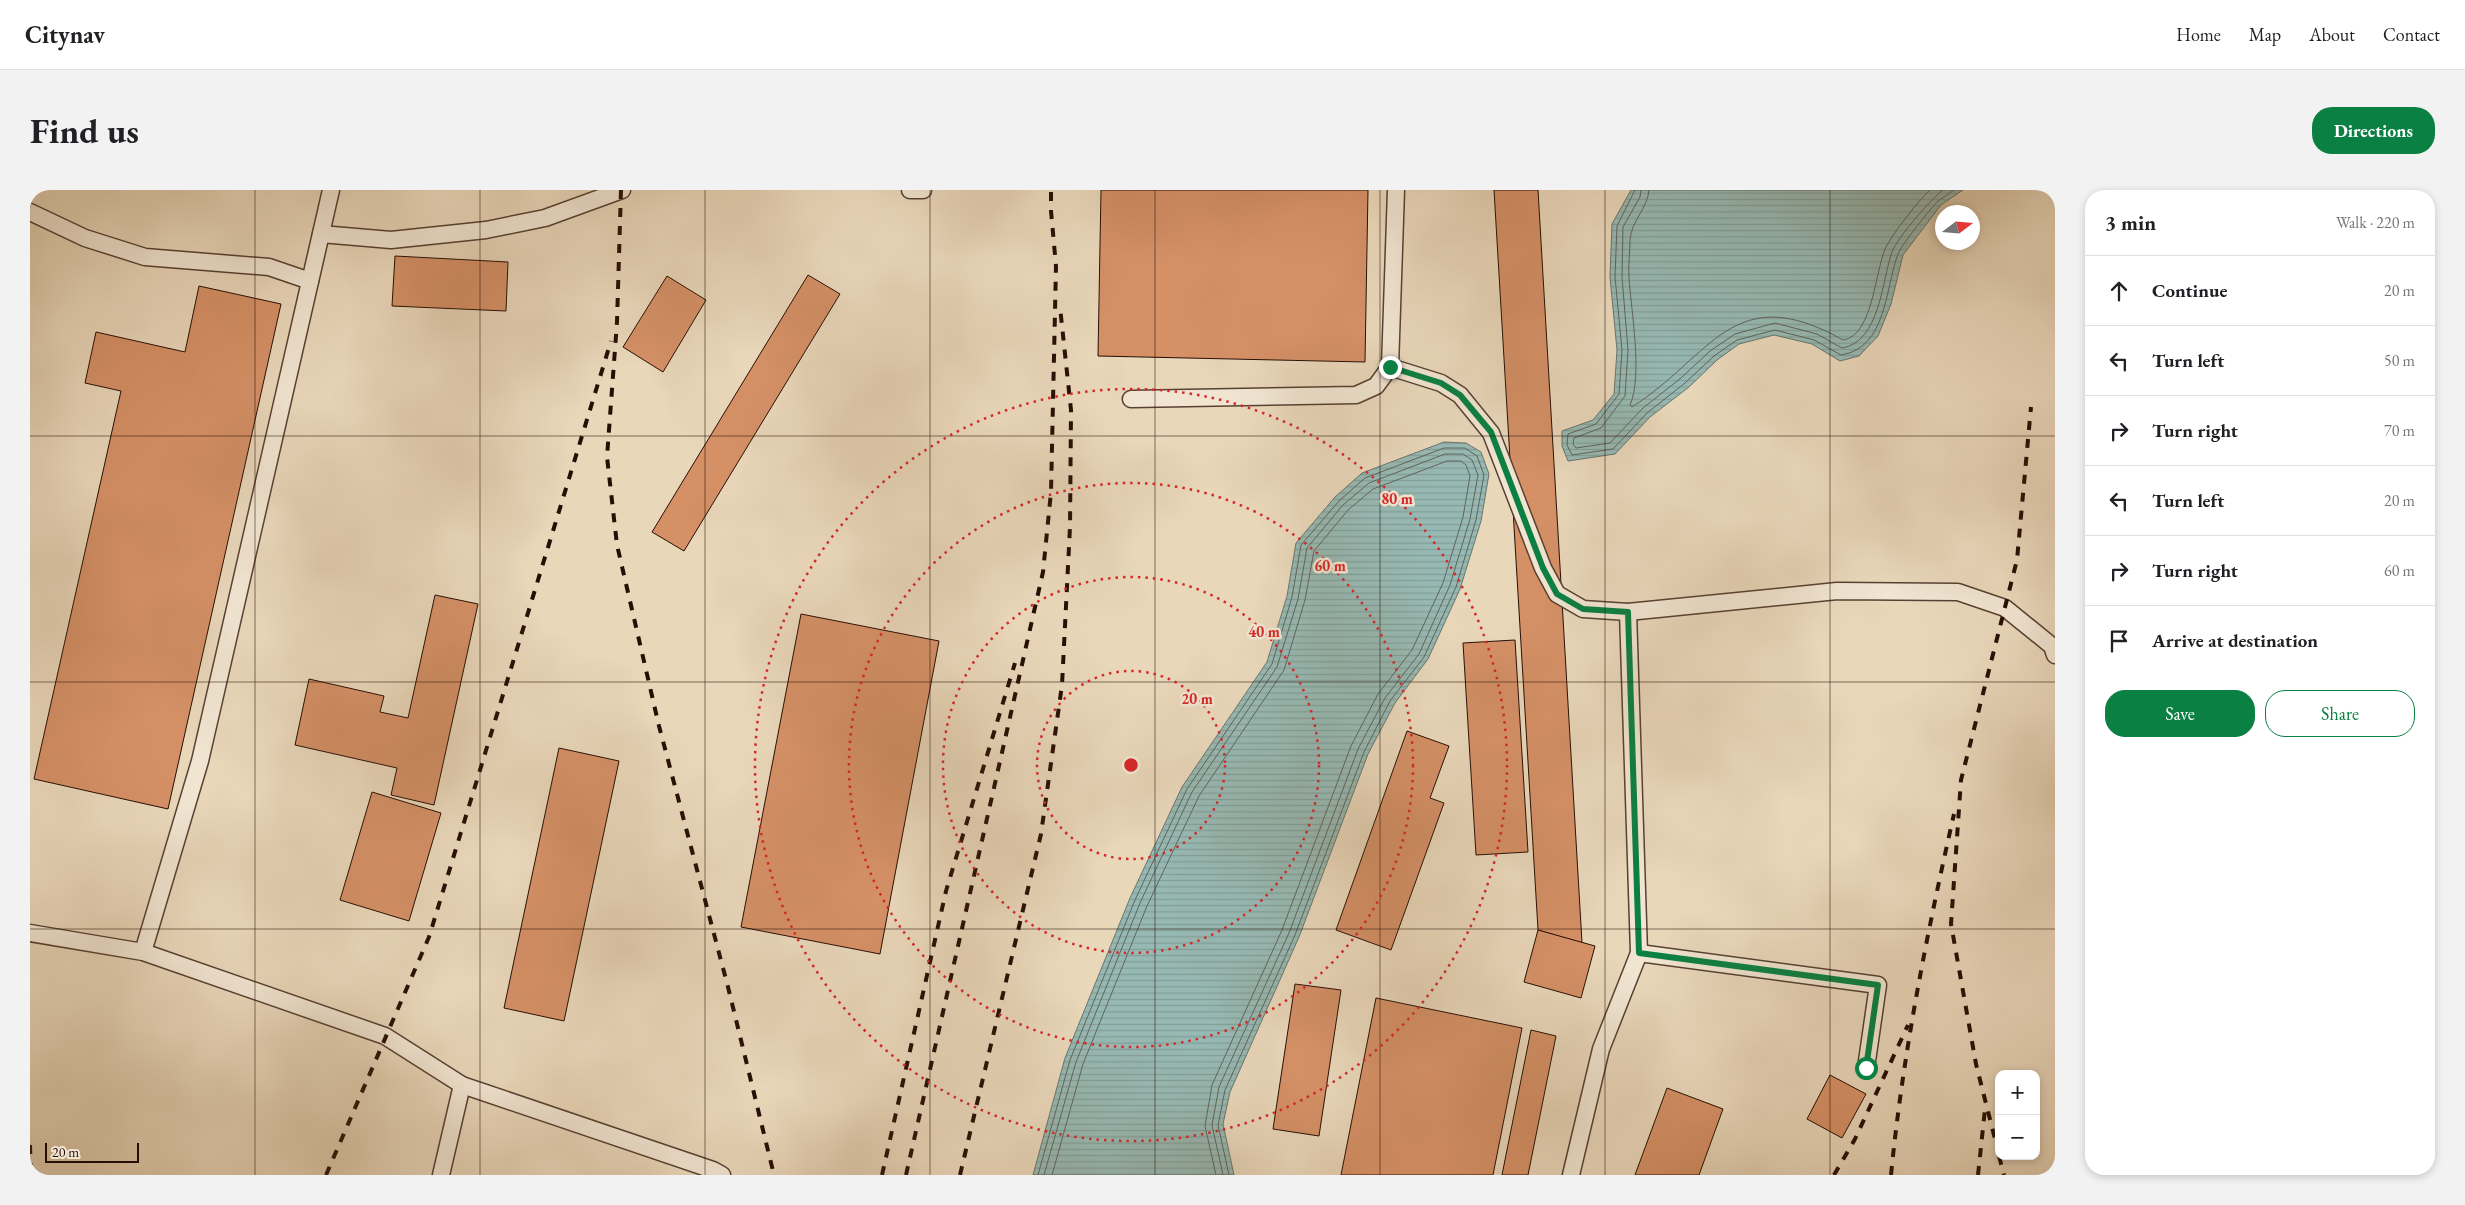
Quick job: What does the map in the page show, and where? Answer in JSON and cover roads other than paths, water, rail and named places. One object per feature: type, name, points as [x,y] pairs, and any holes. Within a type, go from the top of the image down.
[{"type":"lane","points":[[143,952],[200,762],[331,190]]},
{"type":"lane","points":[[321,234],[391,240],[486,230],[545,218],[622,190]]},
{"type":"lane","points":[[910,190],[924,190]]},
{"type":"lane","points":[[1131,399],[1356,395],[1376,386],[1390,367],[1396,190]]},
{"type":"lane","points":[[30,212],[85,238],[145,257],[268,267],[310,281]]},
{"type":"lane","points":[[1390,367],[1441,383],[1460,395],[1491,432],[1543,568],[1557,594],[1583,609],[1628,612],[1838,591],[1958,592],[2005,608],[2052,646],[2055,655]]},
{"type":"lane","points":[[1571,1175],[1601,1048],[1639,953],[1628,612]]},
{"type":"lane","points":[[30,933],[143,952],[385,1036],[462,1085],[713,1170],[722,1175]]},
{"type":"lane","points":[[1639,953],[1878,985],[1866,1068]]},
{"type":"lane","points":[[441,1175],[462,1085]]},
{"type":"water","points":[[1631,190],[1963,190],[1941,205],[1935,205],[1935,213],[1903,255],[1891,304],[1878,336],[1859,356],[1840,361],[1812,344],[1774,335],[1739,344],[1717,360],[1689,387],[1650,417],[1615,454],[1568,461],[1562,446],[1562,431],[1593,420],[1614,394],[1617,350],[1610,277],[1612,224]]},
{"type":"water","points":[[1444,442],[1466,443],[1481,452],[1489,474],[1481,521],[1460,589],[1428,659],[1395,703],[1368,754],[1299,937],[1230,1092],[1223,1124],[1234,1175],[1033,1175],[1065,1058],[1130,898],[1182,787],[1267,662],[1287,596],[1296,543],[1335,497],[1362,473]]},
{"type":"railway","points":[[621,190],[617,322],[607,457],[617,545],[659,726],[728,987],[774,1175]]},
{"type":"railway","points":[[906,1175],[1043,572],[1051,492],[1056,266],[1051,190]]},
{"type":"railway","points":[[960,1175],[1041,834],[1062,685],[1070,527],[1071,410],[1060,307]]},
{"type":"railway","points":[[326,1175],[429,937],[611,341]]},
{"type":"railway","points":[[1995,1139],[1976,1064],[1951,924],[1961,780],[2017,560],[2031,407]]},
{"type":"railway","points":[[882,1175],[946,891],[1015,663]]},
{"type":"railway","points":[[1891,1175],[1902,1084],[1917,993],[1934,903],[1954,814]]},
{"type":"railway","points":[[1834,1175],[1855,1139],[1908,1025]]},
{"type":"railway","points":[[1978,1175],[1985,1109]]},
{"type":"railway","points":[[30,1145],[31,1175]]},
{"type":"railway","points":[[2000,1160],[2004,1175]]}]
